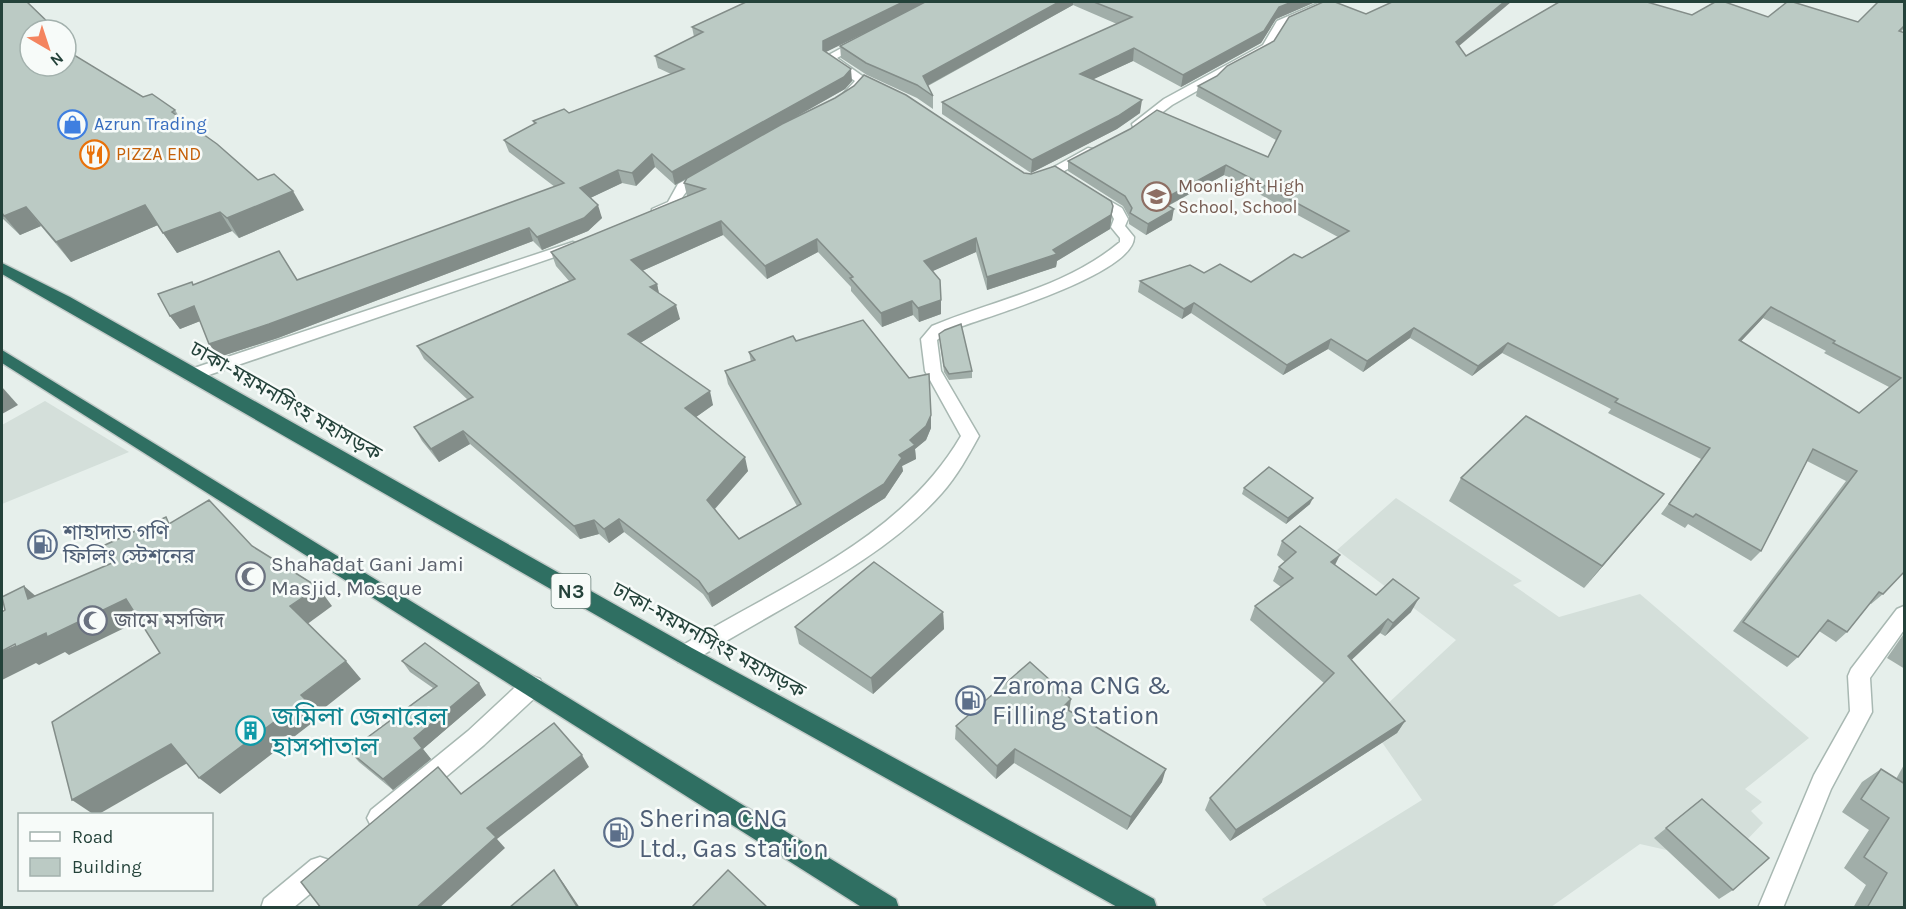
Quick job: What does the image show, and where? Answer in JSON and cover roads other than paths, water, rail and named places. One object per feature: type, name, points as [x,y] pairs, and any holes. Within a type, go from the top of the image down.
[{"type":"highway","name":"ঢাকা-ময়মনসিংহ মহাসড়ক","points":[[2,268],[64,301],[685,655],[1144,908]]},
{"type":"highway","points":[[2,356],[532,686],[731,813],[887,908]]},
{"type":"street","points":[[1123,134],[1168,102],[1210,81],[1220,71],[1267,47],[1281,23],[1329,2]]},
{"type":"street","points":[[831,106],[868,82],[829,58],[874,34]]},
{"type":"street","points":[[685,655],[864,550],[906,519],[942,482],[970,436],[933,371],[929,339],[938,330],[954,323],[1067,282],[1099,266],[1122,249],[1127,243],[1127,237],[1118,227],[1121,219],[1117,211],[1077,186],[1046,174],[1095,148]]},
{"type":"street","points":[[645,217],[673,205],[683,186],[719,166]]},
{"type":"street","points":[[191,375],[543,257],[583,241]]},
{"type":"street","points":[[1770,908],[1822,783],[1861,712],[1859,676],[1905,615]]},
{"type":"street","points":[[360,835],[400,798],[476,738],[532,686]]},
{"type":"street","points":[[273,908],[334,857]]},
{"type":"place","name":"Azrun Trading","points":[[73,124]]},
{"type":"place","name":"PIZZA END","points":[[95,154]]},
{"type":"place","name":"Moonlight High School, School","points":[[1157,196]]},
{"type":"place","name":"শাহাদাত গণি ফিলিং স্টেশনের","points":[[42,544]]},
{"type":"place","name":"Shahadat Gani Jami Masjid, Mosque","points":[[250,576]]},
{"type":"place","name":"জামে মসজিদ","points":[[93,620]]},
{"type":"place","name":"Zaroma CNG & Filling Station","points":[[971,700]]},
{"type":"place","name":"জমিলা জেনারেল হাসপাতাল","points":[[251,731]]},
{"type":"place","name":"Sherina CNG Ltd., Gas station","points":[[618,833]]}]
